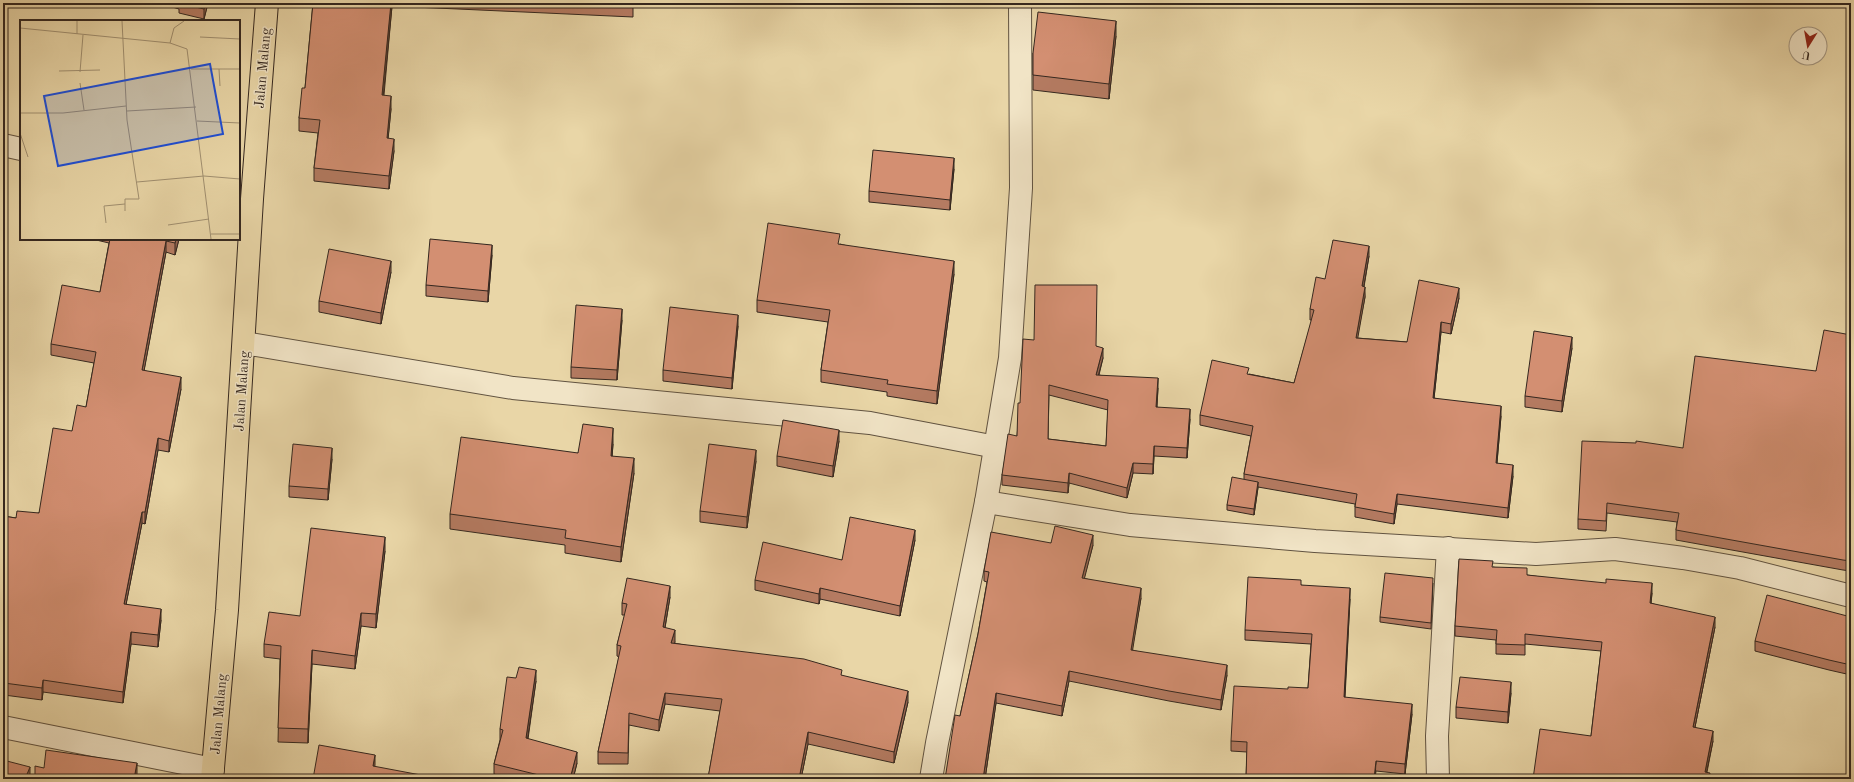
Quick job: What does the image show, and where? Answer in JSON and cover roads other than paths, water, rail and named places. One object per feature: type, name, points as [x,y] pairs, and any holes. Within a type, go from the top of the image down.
[{"type":"main road","name":"Jalan Malang","points":[[212,774],[227,610],[244,343],[245,198],[267,3]]},
{"type":"street","points":[[931,779],[936,743],[986,502],[1010,358],[1020,196],[1020,3]]},
{"type":"street","points":[[3,145],[20,149]]},
{"type":"street","points":[[244,343],[513,388],[870,423],[996,447]]},
{"type":"street","points":[[986,502],[1130,525],[1315,541],[1536,554],[1615,549],[1683,558],[1740,568],[1851,596]]},
{"type":"street","points":[[1438,779],[1436,736],[1448,548]]},
{"type":"street","points":[[3,727],[212,774]]}]
